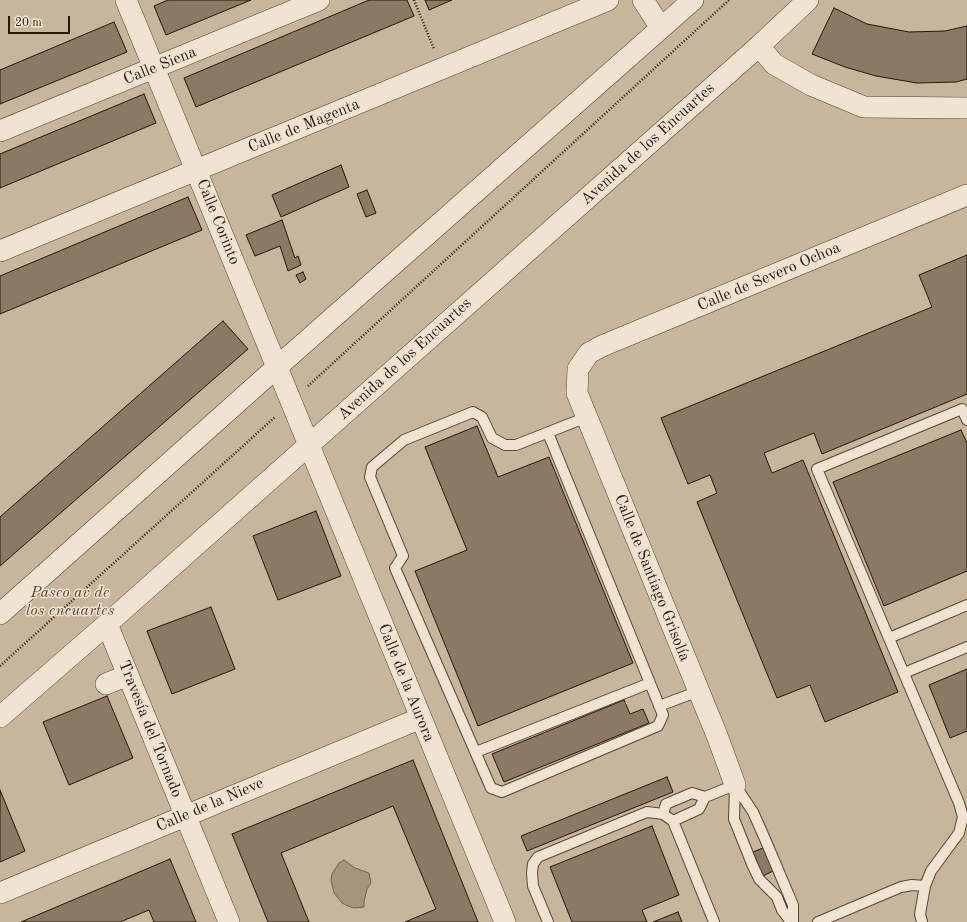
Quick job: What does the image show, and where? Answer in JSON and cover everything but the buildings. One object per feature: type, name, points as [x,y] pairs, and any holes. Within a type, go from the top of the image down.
[{"type":"street","name":"Calle Corinto","points":[[126,0],[309,444]]},
{"type":"street","name":"Calle Siena","points":[[0,131],[319,0]]},
{"type":"street","name":"Calle de Magenta","points":[[0,251],[608,0]]},
{"type":"street","points":[[644,0],[661,28]]},
{"type":"street","points":[[0,614],[693,0]]},
{"type":"street","name":"Avenida de los Encuartes","points":[[0,717],[759,46],[808,0]]},
{"type":"street","points":[[759,46],[774,64],[811,85],[864,107],[967,108]]},
{"type":"street","name":"Calle de Severo Ochoa","points":[[578,369],[589,353],[602,346],[967,195]]},
{"type":"street","name":"Calle de Santiago Grisolía","points":[[578,369],[577,393],[586,417],[699,690],[735,785]]},
{"type":"street","name":"Calle de la Aurora","points":[[309,444],[505,922]]},
{"type":"street","name":"Travesía del Tornado","points":[[107,624],[229,922]]},
{"type":"street","points":[[106,684],[128,675]]},
{"type":"street","name":"Calle de la Nieve","points":[[0,893],[421,718]]},
{"type":"lane","points":[[922,922],[920,914],[925,886],[930,872],[959,833],[963,817],[959,803],[817,469],[962,409],[967,420]]},
{"type":"lane","points":[[548,433],[663,716],[658,726],[502,792],[491,788],[395,568],[403,556],[370,477],[372,467],[404,440],[473,412],[482,417],[492,438],[505,445],[516,445],[586,417]]},
{"type":"lane","points":[[889,638],[967,605]]},
{"type":"lane","points":[[904,673],[967,647]]},
{"type":"lane","points":[[476,752],[650,683]]},
{"type":"lane","points":[[659,706],[699,690]]},
{"type":"lane","points":[[663,814],[666,804],[692,793],[705,797],[735,785]]},
{"type":"lane","points":[[735,785],[753,812],[793,905],[792,922]]},
{"type":"lane","points":[[735,785],[734,819],[752,864],[759,879],[776,897],[782,910],[792,922]]},
{"type":"lane","points":[[673,821],[699,809],[705,797]]},
{"type":"lane","points":[[548,922],[533,886],[532,868],[538,857],[647,812],[663,814],[673,821],[714,922]]},
{"type":"lane","points":[[818,922],[901,887],[912,885],[925,886]]},
{"type":"path","points":[[414,0],[434,49]]},
{"type":"path","points":[[0,666],[291,402],[729,0]]},
{"type":"green space","name":"Paseo av de los encuartes","points":[[0,0],[967,0],[967,922],[0,922]]},
{"type":"shaded area","points":[[344,860],[355,868],[369,873],[371,883],[367,889],[364,907],[354,908],[348,906],[342,903],[334,893],[331,880],[332,874],[339,863]]}]
